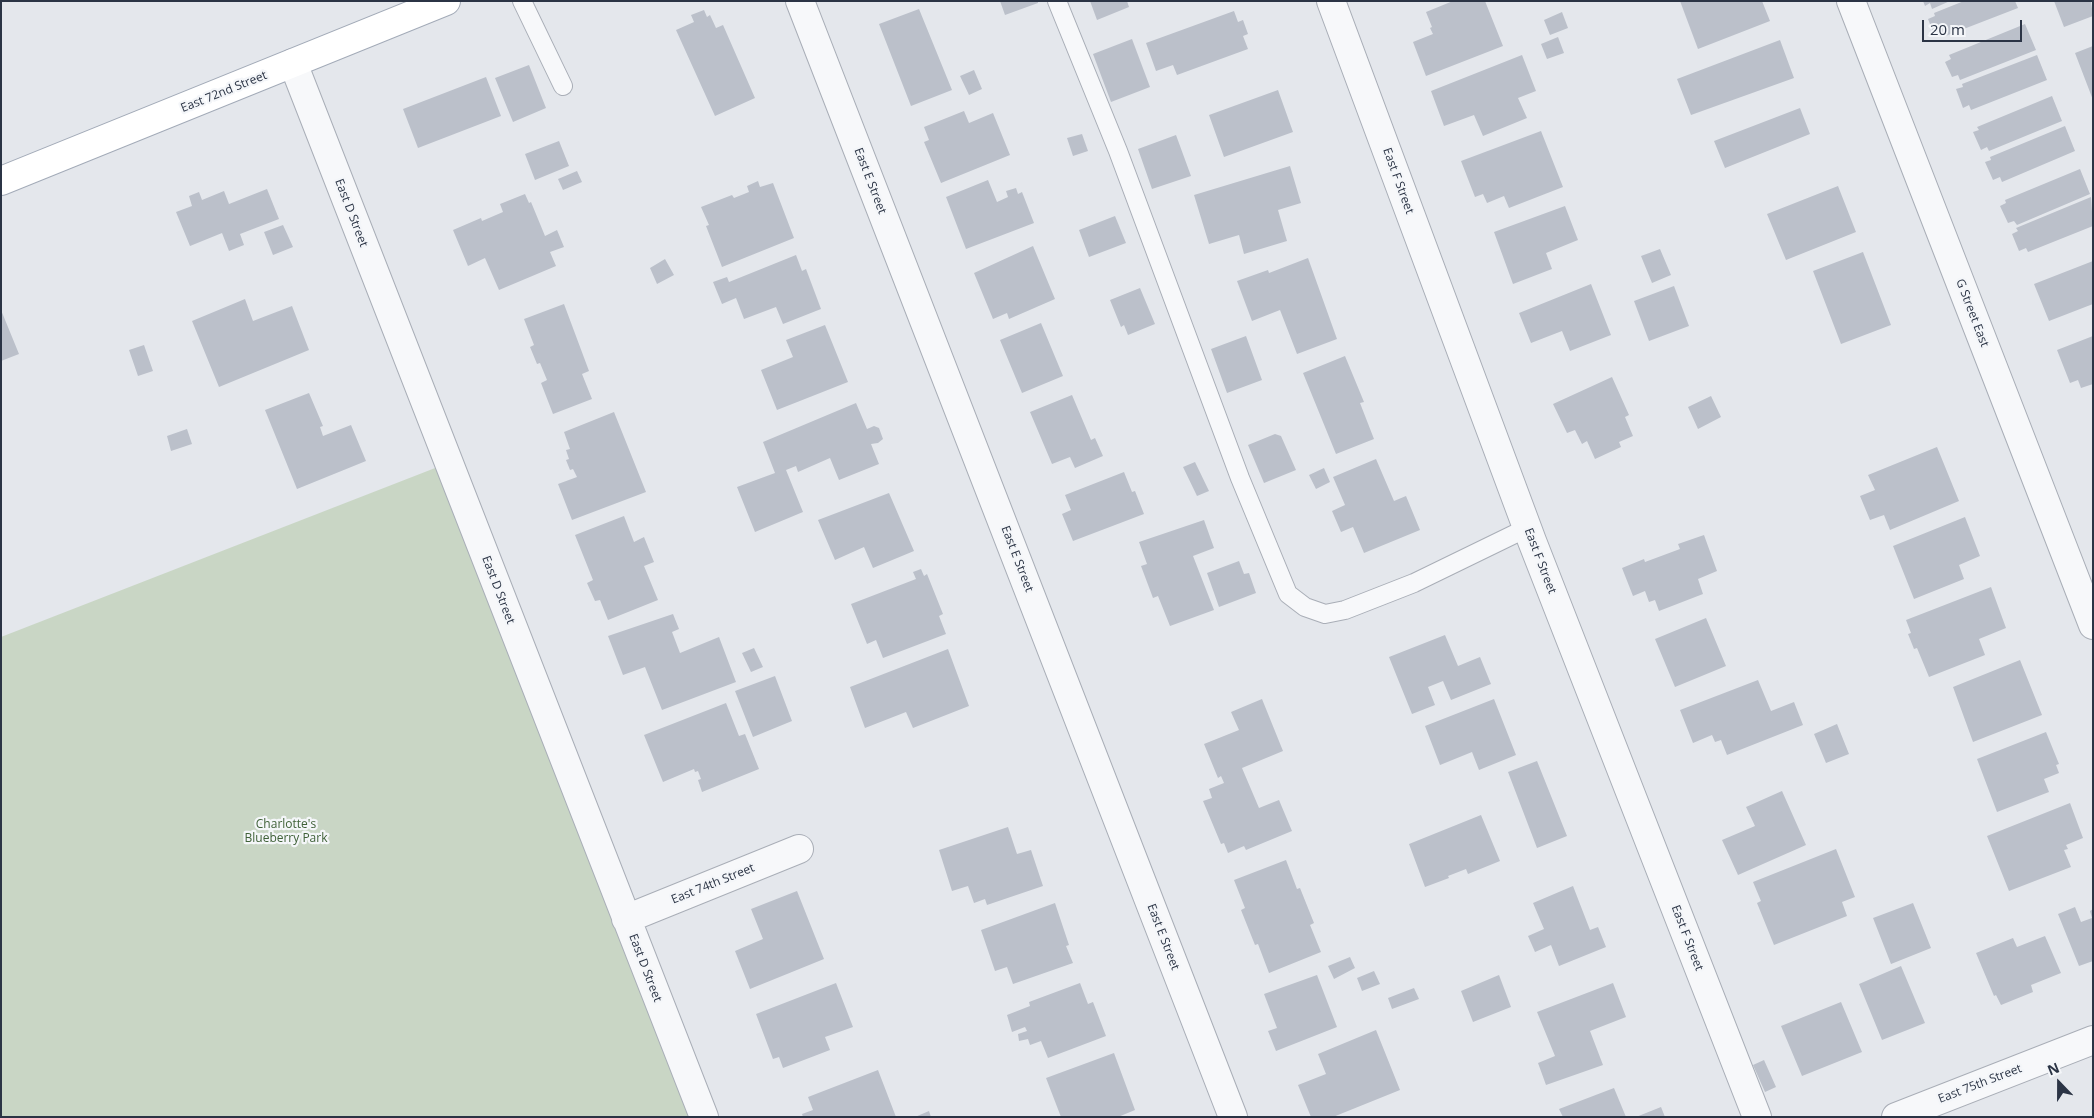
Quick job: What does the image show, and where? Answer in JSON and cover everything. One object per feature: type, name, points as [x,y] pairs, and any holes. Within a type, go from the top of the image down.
[{"type":"main road","name":"East 72nd Street","points":[[1,181],[446,1]]},
{"type":"street","name":"East E Street","points":[[800,1],[1233,1117]]},
{"type":"street","name":"East F Street","points":[[1331,1],[1527,528],[1757,1117]]},
{"type":"street","name":"G Street East","points":[[1851,1],[2093,625]]},
{"type":"street","name":"East D Street","points":[[293,63],[704,1117]]},
{"type":"street","name":"East 74th Street","points":[[626,919],[799,849]]},
{"type":"street","name":"East 75th Street","points":[[1896,1117],[2093,1040]]},
{"type":"lane","points":[[522,1],[563,86]]},
{"type":"lane","points":[[1056,1],[1118,151],[1240,478],[1288,594],[1305,607],[1325,614],[1345,610],[1414,583],[1527,528]]},
{"type":"green space","name":"Charlotte's Blueberry Park","points":[[448,463],[704,1117],[1,1117],[1,637]]},
{"type":"building","points":[[1000,1],[1038,1],[1038,3],[1005,15]]},
{"type":"building","points":[[1090,1],[1127,1],[1129,7],[1097,20]]},
{"type":"building","points":[[1453,1],[1485,1],[1503,46],[1426,76],[1413,42],[1433,34],[1426,12]]},
{"type":"building","points":[[1680,1],[1762,1],[1770,21],[1698,49]]},
{"type":"building","points":[[1923,1],[1950,1],[1932,9],[1930,3],[1925,6]]},
{"type":"building","points":[[1964,1],[2015,1],[2018,8],[1943,37],[1942,34],[1935,37],[1928,19],[1935,16],[1934,13]]},
{"type":"building","points":[[2054,1],[2091,1],[2093,16],[2064,27]]},
{"type":"building","points":[[919,9],[952,90],[911,106],[879,24]]},
{"type":"building","points":[[704,10],[707,17],[710,15],[716,28],[723,25],[755,98],[715,116],[676,30],[694,22],[691,15]]},
{"type":"building","points":[[1234,11],[1238,22],[1243,20],[1248,34],[1243,36],[1248,49],[1177,75],[1173,65],[1156,71],[1146,43]]},
{"type":"building","points":[[1562,12],[1568,28],[1550,35],[1544,20]]},
{"type":"building","points":[[2025,24],[2036,50],[1960,80],[1958,75],[1952,77],[1945,62],[1951,59],[1949,55]]},
{"type":"building","points":[[1558,37],[1564,53],[1547,59],[1541,44]]},
{"type":"building","points":[[1132,39],[1150,87],[1111,102],[1093,54]]},
{"type":"building","points":[[1780,40],[1794,78],[1691,115],[1677,79]]},
{"type":"building","points":[[2093,46],[2093,100],[2075,53]]},
{"type":"building","points":[[1522,55],[1536,91],[1518,98],[1527,118],[1483,136],[1474,115],[1444,126],[1431,91]]},
{"type":"building","points":[[2037,55],[2047,80],[1971,110],[1969,105],[1963,108],[1956,89],[1963,87],[1962,84]]},
{"type":"building","points":[[529,65],[546,108],[513,122],[495,78]]},
{"type":"building","points":[[974,70],[982,89],[969,95],[960,76]]},
{"type":"building","points":[[486,77],[501,116],[418,148],[403,109]]},
{"type":"building","points":[[1278,90],[1293,132],[1224,157],[1209,115]]},
{"type":"building","points":[[2052,96],[2062,121],[1989,151],[1987,147],[1981,150],[1973,132],[1979,130],[1977,127]]},
{"type":"building","points":[[1800,108],[1810,134],[1725,168],[1714,141]]},
{"type":"building","points":[[964,111],[969,123],[993,113],[1010,155],[941,183],[924,142],[929,140],[924,127]]},
{"type":"building","points":[[2065,126],[2075,151],[2002,182],[2000,177],[1993,180],[1985,162],[1991,160],[1990,157]]},
{"type":"building","points":[[1541,131],[1563,187],[1509,208],[1504,196],[1487,203],[1483,194],[1475,197],[1461,161]]},
{"type":"building","points":[[1082,134],[1088,151],[1073,156],[1067,138]]},
{"type":"building","points":[[1176,135],[1191,176],[1152,189],[1138,149]]},
{"type":"building","points":[[559,141],[569,166],[535,180],[525,154]]},
{"type":"building","points":[[1290,166],[1301,203],[1278,210],[1287,241],[1244,254],[1239,235],[1209,244],[1194,195]]},
{"type":"building","points":[[2080,169],[2090,194],[2017,225],[2014,221],[2008,223],[2000,206],[2006,203],[2005,200]]},
{"type":"building","points":[[577,171],[582,182],[563,190],[558,179]]},
{"type":"building","points":[[988,180],[997,202],[1008,197],[1006,191],[1016,188],[1018,194],[1022,192],[1034,223],[966,249],[946,197]]},
{"type":"building","points":[[758,181],[760,187],[773,183],[794,238],[722,267],[706,226],[709,225],[701,207],[732,195],[734,198],[749,192],[747,186]]},
{"type":"building","points":[[1838,186],[1856,232],[1786,260],[1767,214]]},
{"type":"building","points":[[267,189],[279,219],[240,234],[244,245],[229,251],[222,233],[190,246],[176,212],[192,206],[189,196],[199,192],[202,200],[224,191],[229,204]]},
{"type":"building","points":[[525,194],[529,203],[531,202],[545,236],[557,230],[564,247],[550,252],[556,266],[499,290],[485,258],[468,266],[453,230],[481,218],[482,221],[503,212],[500,204]]},
{"type":"building","points":[[2091,197],[2093,226],[2028,252],[2026,248],[2019,251],[2012,234],[2018,231],[2016,228]]},
{"type":"building","points":[[1565,206],[1578,240],[1546,253],[1552,269],[1513,284],[1494,232]]},
{"type":"building","points":[[1115,216],[1126,243],[1089,257],[1079,230]]},
{"type":"building","points":[[283,225],[293,247],[273,255],[264,232]]},
{"type":"building","points":[[1033,246],[1055,299],[1009,319],[1007,313],[993,319],[974,273]]},
{"type":"building","points":[[1660,249],[1671,275],[1652,283],[1641,256]]},
{"type":"building","points":[[1863,252],[1891,325],[1841,344],[1813,271]]},
{"type":"building","points":[[796,255],[802,271],[806,269],[821,309],[783,324],[776,307],[744,319],[736,298],[722,304],[713,282],[727,277],[729,282]]},
{"type":"building","points":[[1308,258],[1337,339],[1297,354],[1280,310],[1252,321],[1237,281],[1268,270],[1269,273]]},
{"type":"building","points":[[665,259],[674,275],[657,284],[650,268]]},
{"type":"building","points":[[2093,261],[2093,304],[2049,321],[2034,284]]},
{"type":"building","points":[[1591,284],[1611,335],[1570,351],[1562,331],[1531,343],[1519,313]]},
{"type":"building","points":[[1674,286],[1689,326],[1649,341],[1634,301]]},
{"type":"building","points":[[1140,288],[1155,324],[1128,335],[1124,325],[1121,327],[1110,300]]},
{"type":"building","points":[[245,299],[253,321],[292,306],[309,350],[219,387],[192,321]]},
{"type":"building","points":[[564,304],[589,371],[582,374],[592,399],[553,414],[541,383],[547,380],[540,363],[537,364],[530,347],[534,345],[524,319]]},
{"type":"building","points":[[1,310],[19,354],[1,361]]},
{"type":"building","points":[[1041,323],[1063,376],[1022,393],[1000,340]]},
{"type":"building","points":[[825,325],[848,382],[777,410],[761,370],[793,357],[786,340]]},
{"type":"building","points":[[1246,336],[1262,380],[1227,393],[1211,349]]},
{"type":"building","points":[[2093,336],[2093,384],[2081,388],[2078,380],[2070,383],[2057,350]]},
{"type":"building","points":[[144,345],[153,371],[138,376],[129,350]]},
{"type":"building","points":[[1345,356],[1364,402],[1360,403],[1374,439],[1336,454],[1303,373]]},
{"type":"building","points":[[1612,377],[1629,415],[1625,417],[1633,436],[1619,442],[1621,447],[1595,459],[1587,441],[1582,444],[1575,430],[1567,433],[1553,404]]},
{"type":"building","points":[[309,393],[323,426],[320,427],[323,436],[351,425],[366,461],[297,489],[265,410]]},
{"type":"building","points":[[1072,395],[1091,440],[1095,438],[1103,456],[1075,468],[1070,457],[1052,464],[1030,412]]},
{"type":"building","points":[[1711,396],[1721,417],[1698,429],[1688,407]]},
{"type":"building","points":[[856,403],[867,429],[874,426],[879,428],[883,439],[878,443],[871,444],[879,464],[839,480],[830,458],[798,472],[796,466],[786,470],[803,512],[755,532],[737,487],[775,473],[763,442]]},
{"type":"building","points":[[614,412],[646,492],[572,520],[558,484],[577,477],[573,469],[570,470],[566,460],[569,459],[566,450],[570,449],[564,432]]},
{"type":"building","points":[[187,429],[192,444],[171,451],[167,436]]},
{"type":"building","points":[[1275,434],[1281,436],[1296,470],[1264,483],[1248,445]]},
{"type":"building","points":[[1937,447],[1959,501],[1890,530],[1884,515],[1870,520],[1860,496],[1875,490],[1868,475]]},
{"type":"building","points":[[1376,459],[1394,501],[1406,496],[1420,530],[1364,553],[1353,527],[1341,532],[1332,511],[1345,505],[1333,477]]},
{"type":"building","points":[[1195,462],[1209,491],[1197,496],[1183,467]]},
{"type":"building","points":[[1324,468],[1330,482],[1316,489],[1309,475]]},
{"type":"building","points":[[1124,472],[1132,492],[1135,491],[1144,514],[1073,541],[1062,514],[1071,510],[1065,495]]},
{"type":"building","points":[[889,493],[914,551],[873,568],[864,547],[835,560],[818,520]]},
{"type":"building","points":[[624,516],[634,542],[644,537],[654,562],[644,566],[658,600],[608,620],[600,600],[595,601],[587,583],[593,580],[575,535]]},
{"type":"building","points":[[1965,517],[1980,556],[1959,565],[1964,579],[1914,599],[1893,546]]},
{"type":"building","points":[[1204,520],[1214,548],[1193,556],[1214,610],[1170,626],[1158,596],[1153,598],[1141,566],[1147,564],[1139,542]]},
{"type":"building","points":[[1704,535],[1717,571],[1698,579],[1703,594],[1659,611],[1655,600],[1649,602],[1645,591],[1633,596],[1622,568],[1644,559],[1645,562],[1680,549],[1678,544]]},
{"type":"building","points":[[1239,561],[1244,574],[1249,573],[1256,593],[1219,607],[1207,573]]},
{"type":"building","points":[[921,569],[924,576],[927,574],[943,614],[939,616],[946,634],[883,658],[876,640],[867,644],[851,604],[916,579],[913,572]]},
{"type":"building","points":[[1991,587],[2006,628],[1979,639],[1985,655],[1929,677],[1917,648],[1914,649],[1908,634],[1911,633],[1906,620]]},
{"type":"building","points":[[673,614],[679,629],[672,632],[680,653],[719,637],[736,682],[662,710],[645,667],[623,675],[608,636]]},
{"type":"building","points":[[1706,618],[1726,666],[1675,687],[1655,639]]},
{"type":"building","points":[[1445,635],[1458,666],[1480,657],[1491,684],[1451,700],[1443,681],[1428,687],[1435,705],[1412,714],[1389,657]]},
{"type":"building","points":[[754,648],[763,667],[751,672],[742,653]]},
{"type":"building","points":[[948,649],[969,706],[913,728],[906,712],[865,728],[850,687]]},
{"type":"building","points":[[2020,660],[2042,715],[1973,742],[1953,687]]},
{"type":"building","points":[[775,676],[792,721],[753,737],[735,691]]},
{"type":"building","points":[[1758,680],[1771,711],[1794,702],[1803,725],[1727,755],[1721,740],[1715,742],[1712,735],[1693,743],[1680,710]]},
{"type":"building","points":[[1262,699],[1283,751],[1242,768],[1259,808],[1279,800],[1292,831],[1246,850],[1244,846],[1228,853],[1224,843],[1221,844],[1203,801],[1212,798],[1209,789],[1224,783],[1221,776],[1218,778],[1204,744],[1239,730],[1231,712]]},
{"type":"building","points":[[1494,699],[1516,755],[1479,770],[1472,752],[1440,765],[1425,726]]},
{"type":"building","points":[[726,703],[739,736],[745,734],[759,769],[702,792],[698,780],[701,779],[698,771],[695,772],[694,769],[663,782],[644,735]]},
{"type":"building","points":[[1837,724],[1849,754],[1826,763],[1814,734]]},
{"type":"building","points":[[2046,732],[2059,764],[2056,765],[2059,773],[2044,779],[2049,792],[1997,812],[1977,759]]},
{"type":"building","points":[[1537,761],[1567,836],[1537,848],[1508,772]]},
{"type":"building","points":[[1782,791],[1806,845],[1738,875],[1722,840],[1755,826],[1746,807]]},
{"type":"building","points":[[2070,803],[2083,838],[2066,845],[2068,849],[2064,850],[2071,867],[2009,891],[1987,836]]},
{"type":"building","points":[[1481,815],[1500,861],[1468,874],[1466,869],[1425,887],[1409,844]]},
{"type":"building","points":[[1008,827],[1017,854],[1031,850],[1043,886],[987,905],[985,899],[974,903],[968,886],[952,891],[939,850]]},
{"type":"building","points":[[1836,849],[1855,897],[1842,902],[1847,916],[1774,945],[1757,903],[1761,901],[1753,882]]},
{"type":"building","points":[[1286,860],[1297,889],[1300,888],[1314,923],[1310,925],[1321,952],[1269,973],[1258,944],[1255,945],[1241,910],[1245,908],[1234,880]]},
{"type":"building","points":[[1573,886],[1590,930],[1598,927],[1606,947],[1559,966],[1551,945],[1535,952],[1528,936],[1544,929],[1533,903]]},
{"type":"building","points":[[797,891],[824,959],[750,989],[735,951],[763,939],[751,909]]},
{"type":"building","points":[[1055,903],[1069,945],[1066,946],[1073,963],[1013,984],[1007,967],[995,971],[981,930]]},
{"type":"building","points":[[1913,903],[1931,948],[1891,964],[1873,918]]},
{"type":"building","points":[[2075,907],[2081,922],[2092,918],[2090,911],[2093,909],[2093,961],[2079,966],[2058,914]]},
{"type":"building","points":[[2045,936],[2061,973],[2031,985],[2033,992],[2001,1005],[1996,995],[1994,996],[1976,953],[2013,938],[2017,947]]},
{"type":"building","points":[[1350,957],[1355,968],[1334,979],[1328,966]]},
{"type":"building","points":[[1901,966],[1925,1023],[1882,1040],[1859,984]]},
{"type":"building","points":[[1374,971],[1380,984],[1362,991],[1357,978]]},
{"type":"building","points":[[1317,975],[1337,1027],[1276,1051],[1268,1031],[1277,1028],[1264,994]]},
{"type":"building","points":[[1499,975],[1511,1007],[1473,1022],[1461,991]]},
{"type":"building","points":[[836,983],[853,1027],[825,1037],[830,1050],[783,1068],[779,1057],[773,1059],[756,1014]]},
{"type":"building","points":[[1080,983],[1088,1004],[1093,1002],[1106,1036],[1048,1058],[1041,1041],[1030,1045],[1028,1039],[1019,1041],[1018,1034],[1027,1031],[1025,1027],[1012,1032],[1007,1015],[1030,1006],[1029,1002]]},
{"type":"building","points":[[1613,983],[1626,1017],[1590,1031],[1603,1065],[1546,1085],[1538,1063],[1555,1056],[1537,1012]]},
{"type":"building","points":[[1414,988],[1419,999],[1392,1009],[1388,998]]},
{"type":"building","points":[[1841,1002],[1862,1052],[1802,1076],[1781,1026]]},
{"type":"building","points":[[1376,1030],[1400,1090],[1333,1117],[1311,1117],[1298,1085],[1326,1074],[1318,1054]]},
{"type":"building","points":[[1114,1053],[1135,1110],[1118,1117],[1061,1117],[1046,1078]]},
{"type":"building","points":[[1764,1060],[1776,1087],[1765,1092],[1753,1065]]},
{"type":"building","points":[[878,1070],[896,1117],[803,1117],[802,1114],[813,1110],[808,1097]]},
{"type":"building","points":[[1614,1088],[1626,1117],[1563,1117],[1559,1109]]},
{"type":"building","points":[[1661,1107],[1665,1117],[1636,1117]]},
{"type":"building","points":[[929,1111],[931,1117],[915,1117]]}]
